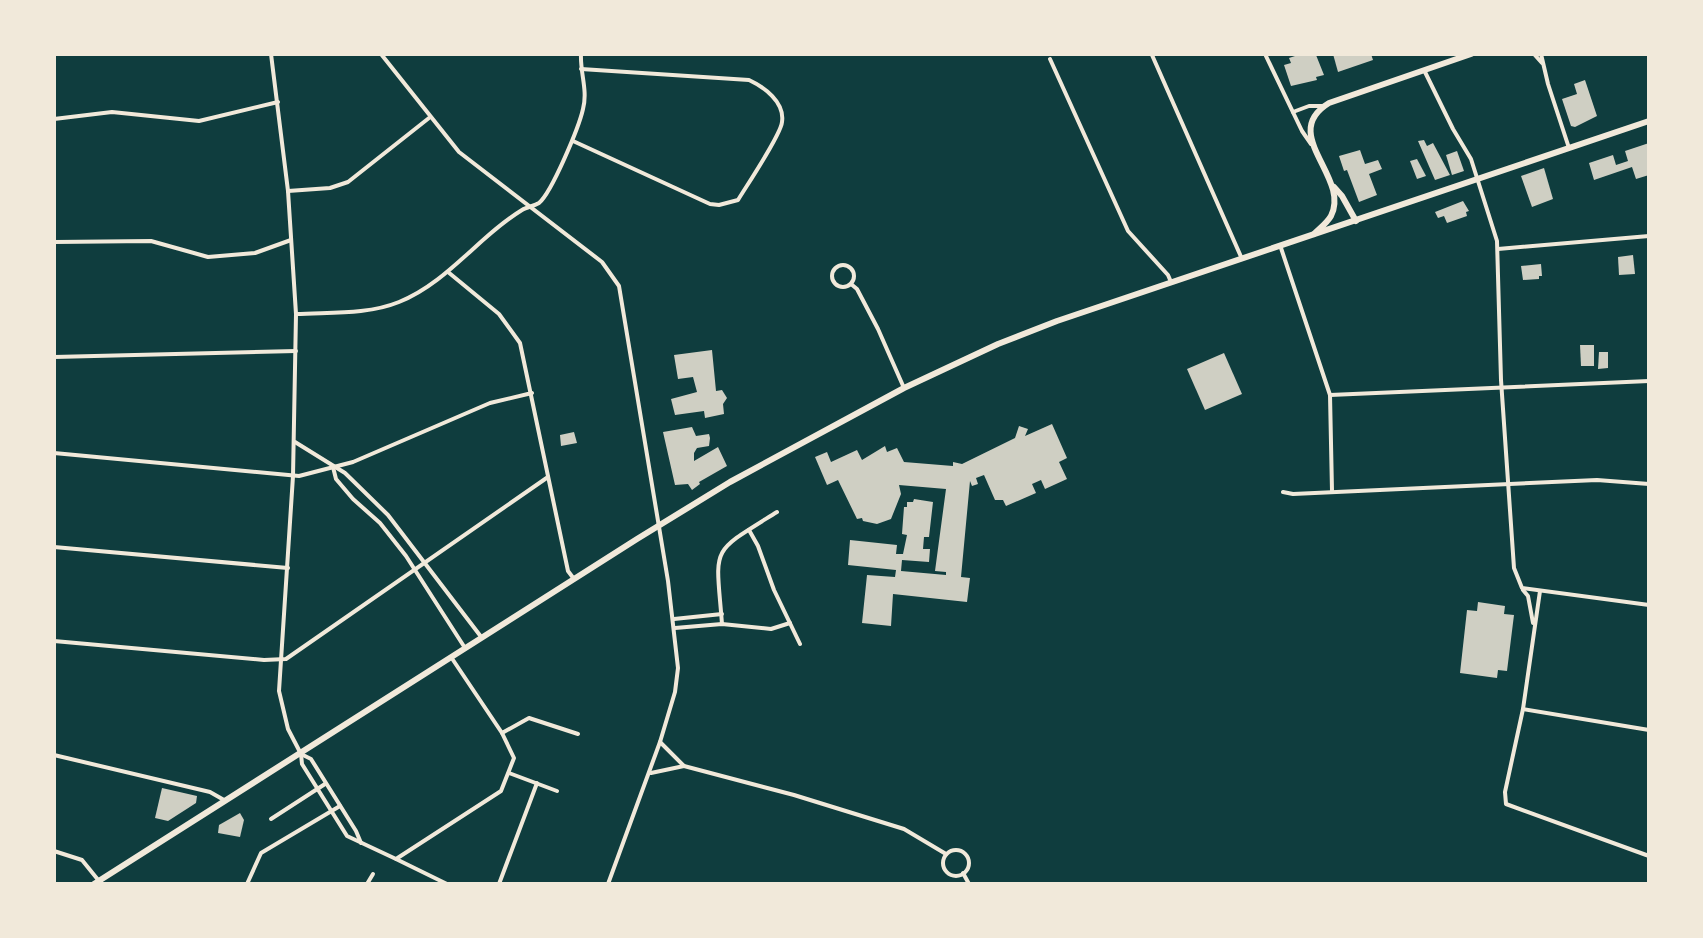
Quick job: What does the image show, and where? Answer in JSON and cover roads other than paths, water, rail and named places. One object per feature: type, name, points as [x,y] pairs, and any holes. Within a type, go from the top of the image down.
[{"type":"main road","points":[[1356,221],[1314,148],[1311,127],[1314,118],[1324,106],[1471,54]]},
{"type":"main road","points":[[96,882],[659,525],[786,450],[904,388],[1003,342],[1649,121]]},
{"type":"main road","points":[[1314,234],[1333,213],[1334,187]]},
{"type":"street","points":[[271,54],[288,191],[296,314],[293,476],[279,660],[282,711],[301,754],[302,764],[347,836],[447,884]]},
{"type":"street","points":[[381,54],[459,152],[602,262],[619,286],[678,653],[677,680],[660,742],[608,884]]},
{"type":"street","points":[[296,314],[377,310],[414,295],[523,209],[540,202],[573,141],[584,107],[581,54]]},
{"type":"street","points":[[1265,54],[1314,148]]},
{"type":"street","points":[[1534,54],[1542,63]]},
{"type":"street","points":[[1541,54],[1569,148]]},
{"type":"street","points":[[1152,55],[1242,259]]},
{"type":"street","points":[[1050,59],[1128,231],[1171,282]]},
{"type":"street","points":[[573,141],[710,204],[719,205],[738,200],[782,125],[781,110],[766,89],[749,80],[581,69]]},
{"type":"street","points":[[1424,70],[1471,159],[1498,249],[1502,388],[1514,568],[1528,596],[1534,625]]},
{"type":"street","points":[[54,119],[112,112],[199,121],[278,102]]},
{"type":"street","points":[[1293,112],[1309,106],[1324,106]]},
{"type":"street","points":[[288,191],[330,188],[348,182],[429,118]]},
{"type":"street","points":[[1498,249],[1649,236]]},
{"type":"street","points":[[54,242],[151,241],[208,257],[255,253],[291,240]]},
{"type":"street","points":[[1280,245],[1330,395],[1332,492]]},
{"type":"street","points":[[841,265],[850,268],[854,277],[851,284],[840,287],[834,283],[834,269],[841,265]]},
{"type":"street","points":[[447,271],[499,314],[513,332],[525,357],[568,571],[574,579]]},
{"type":"street","points":[[851,284],[857,289],[878,329],[904,388]]},
{"type":"street","points":[[54,357],[296,351]]},
{"type":"street","points":[[1330,395],[1649,381]]},
{"type":"street","points":[[54,453],[293,476],[353,462],[460,414],[532,393]]},
{"type":"street","points":[[294,441],[345,473],[388,515],[482,638]]},
{"type":"street","points":[[333,467],[336,479],[380,523],[417,571],[465,649]]},
{"type":"street","points":[[54,641],[279,660],[291,656],[417,571],[548,477]]},
{"type":"street","points":[[1283,492],[1597,480],[1649,484]]},
{"type":"street","points":[[722,624],[717,573],[719,556],[730,541],[777,512]]},
{"type":"street","points":[[748,530],[761,551],[770,582],[800,644]]},
{"type":"street","points":[[54,547],[288,568]]},
{"type":"street","points":[[1522,588],[1649,605]]},
{"type":"street","points":[[1540,591],[1523,709],[1505,792],[1506,804],[1649,856]]},
{"type":"street","points":[[674,619],[722,614]]},
{"type":"street","points":[[675,628],[722,624],[771,629],[790,623]]},
{"type":"street","points":[[396,859],[501,791],[509,773],[514,753],[451,657]]},
{"type":"street","points":[[1523,709],[1649,730]]},
{"type":"street","points":[[502,733],[529,718],[578,734]]},
{"type":"street","points":[[660,742],[684,766]]},
{"type":"street","points":[[301,754],[311,759],[361,843]]},
{"type":"street","points":[[54,755],[210,792],[226,801]]},
{"type":"street","points":[[650,773],[684,766],[794,795],[904,829],[946,854]]},
{"type":"street","points":[[509,773],[557,791]]},
{"type":"street","points":[[499,884],[537,783]]},
{"type":"street","points":[[271,819],[325,784]]},
{"type":"street","points":[[247,884],[261,853],[340,806]]},
{"type":"street","points":[[957,850],[967,856],[969,863],[963,873],[956,876],[945,870],[943,862],[946,854],[957,850]]},
{"type":"street","points":[[54,851],[82,860],[96,882]]},
{"type":"street","points":[[963,873],[969,884]]},
{"type":"street","points":[[367,884],[373,874]]}]
